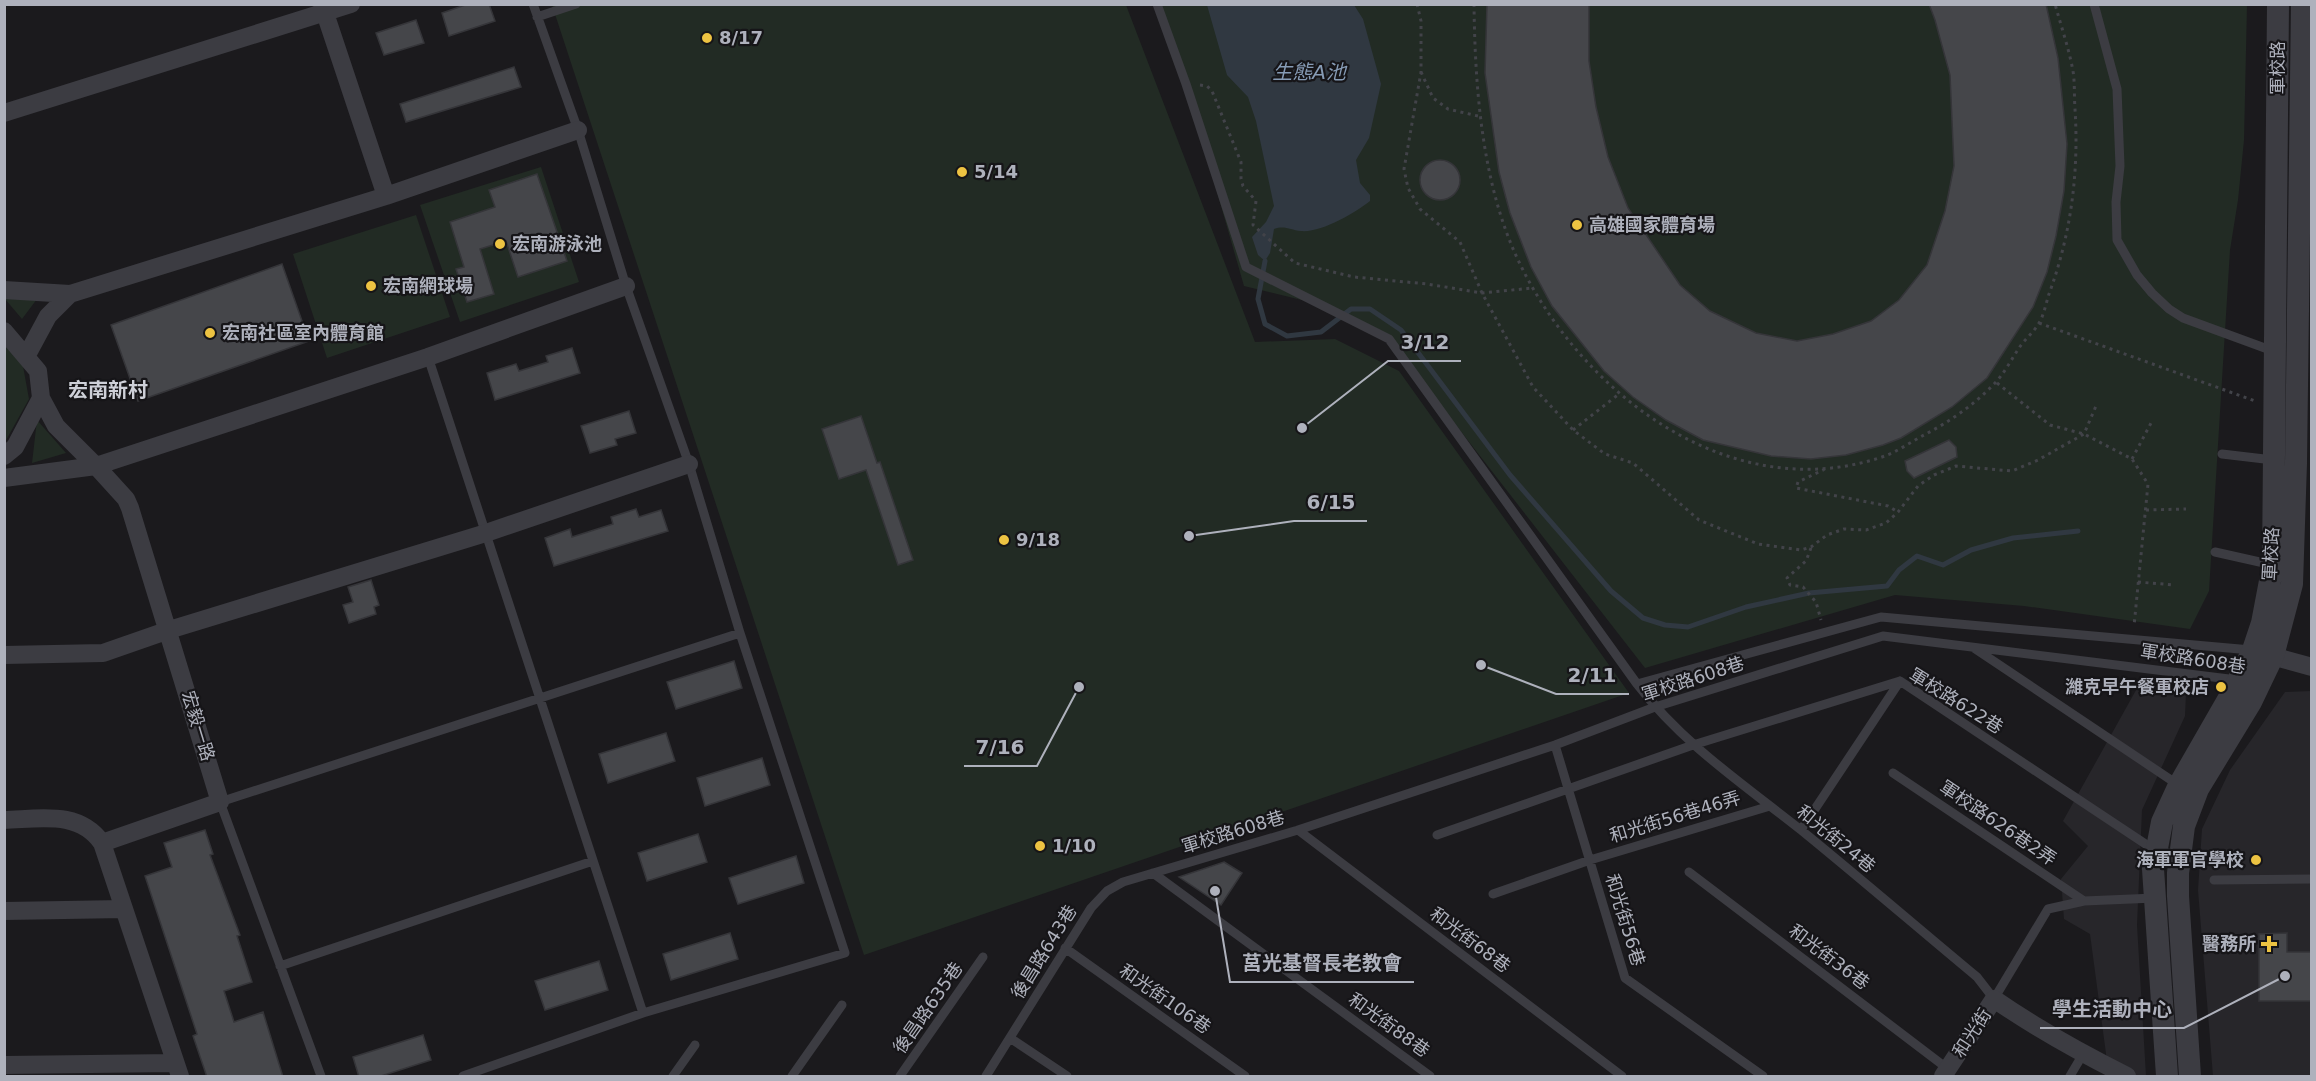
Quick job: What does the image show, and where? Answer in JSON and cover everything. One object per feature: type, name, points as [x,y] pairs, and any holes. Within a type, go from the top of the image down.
[{"type":"street","points":[[4,113],[323,9],[351,4]]},
{"type":"street","name":"軍校路","points":[[2278,4],[2294,359],[2275,409],[2285,462]]},
{"type":"street","name":"軍校路","points":[[2167,1077],[2153,869],[2162,822],[2188,789],[2249,684],[2289,595],[2283,567],[2285,462],[2294,359],[2302,4]]},
{"type":"street","points":[[323,9],[386,196]]},
{"type":"street","points":[[4,290],[70,294],[386,196],[578,130]]},
{"type":"street","points":[[4,478],[96,466],[428,357],[626,286]]},
{"type":"street","points":[[27,355],[48,316],[70,294]]},
{"type":"street","name":"宏毅一路","points":[[4,331],[27,355],[38,371],[41,398],[56,426],[126,499],[169,630],[220,802]]},
{"type":"street","points":[[4,456],[15,447],[41,398]]},
{"type":"street","points":[[4,655],[103,653],[169,630],[486,533],[689,464]]},
{"type":"street","points":[[2263,653],[2312,668]]},
{"type":"street","name":"軍校路","points":[[2188,789],[2180,855],[2178,896],[2190,1077]]},
{"type":"street","points":[[102,843],[220,802]]},
{"type":"street","points":[[4,819],[71,819],[89,829],[102,843],[178,1070],[24,1070],[4,1065]]},
{"type":"street","points":[[4,911],[124,909]]},
{"type":"street","name":"和光街","points":[[1946,1073],[1994,999],[2028,1023],[2127,1077]]},
{"type":"lane","points":[[463,1077],[644,1013],[846,953],[740,633],[689,464],[626,286],[578,130],[533,4]]},
{"type":"lane","points":[[537,17],[576,4]]},
{"type":"lane","name":"和光街24巷","points":[[1157,4],[1186,84],[1245,267],[1389,339],[1655,708],[1692,745],[1801,830],[1977,977],[1994,999]]},
{"type":"lane","points":[[2094,4],[2118,89],[2120,166],[2116,202],[2117,240],[2137,275],[2169,309],[2183,318],[2294,359]]},
{"type":"lane","points":[[428,357],[644,1013]]},
{"type":"lane","points":[[2222,454],[2285,462]]},
{"type":"lane","points":[[2215,552],[2283,567]]},
{"type":"lane","points":[[1637,684],[1881,617],[2263,653]]},
{"type":"lane","points":[[321,1077],[220,802],[740,633]]},
{"type":"lane","name":"軍校路608巷","points":[[1154,873],[1298,830],[1555,745],[1655,708],[1883,636],[2249,684]]},
{"type":"lane","points":[[1972,647],[2188,789]]},
{"type":"lane","points":[[1801,830],[1900,681]]},
{"type":"lane","name":"軍校路622巷","points":[[1437,835],[1692,745],[1900,681],[2156,851],[2180,855]]},
{"type":"lane","name":"和光街56巷","points":[[1555,745],[1625,978],[1763,1077]]},
{"type":"lane","name":"軍校路626巷2弄","points":[[1893,773],[2084,901]]},
{"type":"lane","name":"和光街56巷46弄","points":[[1493,894],[1590,860],[1770,806]]},
{"type":"lane","name":"和光街68巷","points":[[1298,830],[1622,1077]]},
{"type":"lane","points":[[280,966],[593,861]]},
{"type":"lane","name":"和光街36巷","points":[[1689,872],[1946,1073]]},
{"type":"lane","name":"後昌路643巷","points":[[986,1077],[1091,908],[1107,891],[1123,882],[1154,873]]},
{"type":"lane","name":"和光街88巷","points":[[1154,873],[1430,1077]]},
{"type":"lane","points":[[2214,880],[2312,879]]},
{"type":"lane","points":[[1994,999],[2048,909],[2084,901],[2178,896]]},
{"type":"lane","name":"和光街106巷","points":[[1065,948],[1245,1077]]},
{"type":"lane","name":"後昌路635巷","points":[[900,1077],[983,957]]},
{"type":"lane","points":[[792,1077],[842,1005]]},
{"type":"lane","points":[[1010,1038],[1067,1077]]},
{"type":"lane","points":[[673,1077],[695,1046]]},
{"type":"lane","points":[[2070,1077],[2083,1054]]},
{"type":"path","points":[[1417,4],[1421,21],[1421,72],[1404,169],[1408,188],[1420,208],[1460,242],[1482,293],[1533,387],[1573,430],[1605,454],[1633,463],[1699,520],[1758,544],[1801,550],[1812,547],[1827,535],[1844,529],[1866,530],[1886,523],[1898,512],[1918,486],[1956,466],[2012,471],[2038,460],[2084,434],[2096,406]]},
{"type":"path","points":[[1474,4],[1478,84],[1485,146],[1492,180],[1519,261],[1541,303],[1591,368],[1620,394],[1664,426],[1693,444],[1737,460],[1784,468],[1827,467],[1886,456],[1945,424],[1996,382],[2039,323],[2062,257],[2074,196],[2077,132],[2073,72],[2055,4]]},
{"type":"path","points":[[1421,72],[1433,98],[1448,109],[1482,117]]},
{"type":"path","points":[[1186,84],[1207,86],[1212,91],[1241,162],[1241,179],[1256,201],[1254,225],[1295,263],[1354,277],[1482,293],[1533,288]]},
{"type":"path","points":[[2039,323],[2275,409]]},
{"type":"path","points":[[1996,382],[2050,425],[2084,434],[2132,459],[2148,484],[2133,640]]},
{"type":"path","points":[[1573,430],[1620,394]]},
{"type":"path","points":[[2132,459],[2151,423]]},
{"type":"path","points":[[1827,467],[1798,482],[1796,488],[1888,506],[1898,512]]},
{"type":"path","points":[[2145,510],[2186,509]]},
{"type":"path","points":[[1812,547],[1806,561],[1787,578],[1790,585],[1803,587],[1816,602],[1824,633]]},
{"type":"path","points":[[2138,582],[2175,585]]},
{"type":"shaded area","points":[[552,5],[1126,5],[1255,342],[1335,339],[1399,371],[1629,693],[864,955]]},
{"type":"shaded area","points":[[1155,5],[2247,5],[2244,140],[2230,250],[2209,591],[2190,629],[2024,606],[1895,595],[1645,668],[1389,339],[1314,303],[1244,286],[1186,84]]},
{"type":"shaded area","name":"宏南游泳池","points":[[541,167],[579,282],[460,322],[420,205]]},
{"type":"shaded area","name":"宏南網球場","points":[[416,215],[450,317],[327,358],[293,254]]},
{"type":"shaded area","points":[[5,299],[37,299],[22,319]]},
{"type":"shaded area","points":[[5,346],[23,366],[29,399],[5,442]]},
{"type":"shaded area","points":[[37,420],[66,453],[32,463]]},
{"type":"shaded area","points":[[2140,683],[2186,693],[2185,716],[2142,810],[2137,925],[2146,1076],[2109,1076],[2090,934],[2064,919],[2061,879],[2088,846],[2063,821]]},
{"type":"shaded area","name":"海軍軍官學校","points":[[2311,691],[2311,1076],[2213,1076],[2198,890],[2202,829],[2230,770],[2285,692]]},
{"type":"water","name":"生態A池","points":[[1207,5],[1354,5],[1363,19],[1381,84],[1369,138],[1356,160],[1360,183],[1370,195],[1370,201],[1347,216],[1318,229],[1301,231],[1274,229],[1270,253],[1265,261],[1258,255],[1252,237],[1266,222],[1274,206],[1256,121],[1248,97],[1227,75]]},
{"type":"building","points":[[468,4],[489,4],[495,21],[449,36],[442,13]]},
{"type":"building","name":"高雄國家體育場","points":[[1487,4],[1589,4],[1589,61],[1596,107],[1608,157],[1628,208],[1680,285],[1710,311],[1756,333],[1797,341],[1833,334],[1871,321],[1899,300],[1927,265],[1945,211],[1954,166],[1950,75],[1929,4],[2046,4],[2058,58],[2067,144],[2064,191],[2056,236],[2047,272],[2033,307],[1987,378],[1952,407],[1901,438],[1883,445],[1846,455],[1811,459],[1771,456],[1703,440],[1666,420],[1633,397],[1604,371],[1552,306],[1531,267],[1510,213],[1499,172],[1485,73]]},
{"type":"building","points":[[416,20],[424,43],[384,55],[376,33]]},
{"type":"building","points":[[514,67],[521,87],[406,122],[400,104]]},
{"type":"building","points":[[1440,160],[1448,161],[1454,166],[1459,172],[1459,188],[1454,194],[1448,199],[1440,200],[1432,199],[1426,194],[1421,188],[1420,180],[1421,172],[1426,166],[1432,161]]},
{"type":"building","points":[[537,174],[567,261],[518,277],[506,241],[480,249],[494,294],[467,302],[456,269],[464,267],[450,222],[495,207],[489,190]]},
{"type":"building","name":"宏南社區室內體育館","points":[[282,264],[309,341],[138,401],[111,325]]},
{"type":"building","points":[[572,348],[580,373],[495,400],[487,373],[516,364],[519,371],[548,362],[546,356]]},
{"type":"building","points":[[629,411],[636,433],[615,439],[617,445],[590,453],[581,426]]},
{"type":"building","points":[[861,416],[877,463],[880,462],[913,560],[898,565],[866,470],[839,479],[822,429]]},
{"type":"building","points":[[1949,440],[1956,447],[1957,457],[1914,478],[1907,471],[1905,461]]},
{"type":"building","points":[[636,509],[639,517],[661,510],[668,531],[554,566],[545,538],[570,529],[572,537],[613,524],[611,517]]},
{"type":"building","points":[[371,580],[379,605],[374,607],[376,614],[349,623],[343,605],[353,602],[348,587]]},
{"type":"building","points":[[734,661],[742,688],[676,709],[667,682]]},
{"type":"building","points":[[666,733],[675,761],[608,783],[599,754]]},
{"type":"building","points":[[762,758],[770,785],[705,806],[697,778]]},
{"type":"building","points":[[205,830],[213,854],[210,855],[240,935],[237,936],[252,982],[224,991],[234,1022],[263,1012],[283,1077],[207,1077],[193,1036],[197,1034],[145,876],[172,867],[164,843]]},
{"type":"building","points":[[698,834],[707,862],[647,881],[638,853]]},
{"type":"building","points":[[796,856],[804,883],[738,904],[729,878]]},
{"type":"building","points":[[1224,862],[1242,873],[1221,905],[1179,877]]},
{"type":"building","points":[[730,933],[738,959],[671,980],[663,954]]},
{"type":"building","points":[[2287,933],[2287,952],[2312,952],[2312,1001],[2259,1001],[2259,934]]},
{"type":"building","points":[[599,961],[608,990],[545,1010],[535,981]]},
{"type":"building","points":[[423,1035],[431,1060],[378,1077],[359,1077],[353,1057]]},
{"type":"waterway","points":[[1265,261],[1258,299],[1265,324],[1287,336],[1321,332],[1351,309],[1370,309],[1401,330],[1510,475],[1611,591],[1643,618],[1665,625],[1688,627],[1746,607],[1809,593],[1887,586],[1899,570],[1917,556],[1943,565],[1971,550],[2013,538],[2078,531]]},
{"type":"place","name":"8/17","points":[[707,38]]},
{"type":"place","name":"5/14","points":[[962,172]]},
{"type":"place","name":"高雄國家體育場","points":[[1577,225]]},
{"type":"place","name":"宏南游泳池","points":[[500,244]]},
{"type":"place","name":"宏南網球場","points":[[371,286]]},
{"type":"place","name":"宏南社區室內體育館","points":[[210,333]]},
{"type":"place","name":"3/12","points":[[1302,428]]},
{"type":"place","name":"6/15","points":[[1189,536]]},
{"type":"place","name":"9/18","points":[[1004,540]]},
{"type":"place","name":"2/11","points":[[1481,665]]},
{"type":"place","name":"7/16","points":[[1079,687]]},
{"type":"place","name":"濰克早午餐軍校店","points":[[2221,687]]},
{"type":"place","name":"1/10","points":[[1040,846]]},
{"type":"place","name":"海軍軍官學校","points":[[2256,860]]},
{"type":"place","name":"莒光基督長老教會","points":[[1215,891]]},
{"type":"place","name":"醫務所","points":[[2269,944]]},
{"type":"place","name":"學生活動中心","points":[[2285,976]]},
{"type":"district","name":"宏南新村","points":[[108,390]]}]
